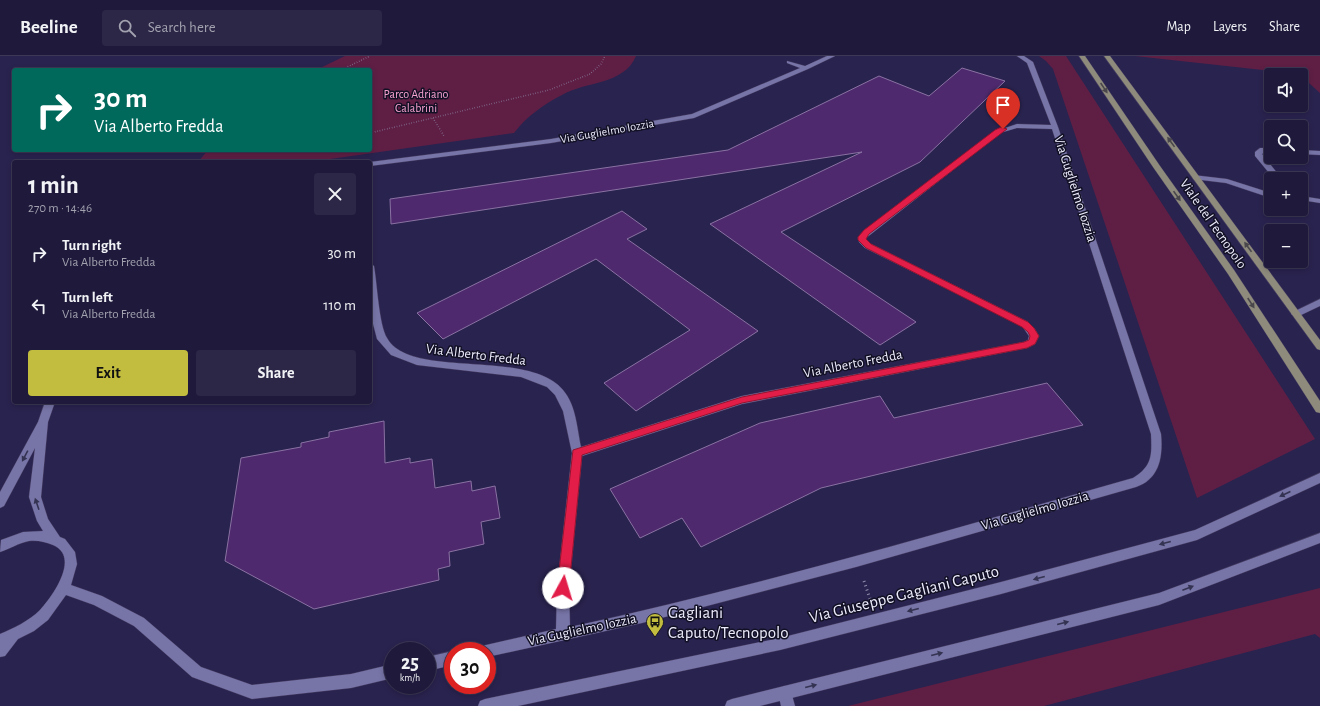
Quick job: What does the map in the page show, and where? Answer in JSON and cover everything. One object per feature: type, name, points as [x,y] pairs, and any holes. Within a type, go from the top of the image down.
[{"type":"main road","name":"Viale del Tecnopolo","points":[[1082,56],[1157,167],[1231,272],[1320,409]]},
{"type":"main road","name":"Viale del Tecnopolo","points":[[1107,56],[1320,347]]},
{"type":"street","name":"Via Guglielmo Iozzia","points":[[372,164],[551,141],[694,116],[832,56]]},
{"type":"street","name":"Via Guglielmo Iozzia","points":[[496,649],[642,617],[856,562],[1136,482],[1154,467],[1156,459],[1156,434],[1055,127],[1030,62],[1020,56]]},
{"type":"street","points":[[789,62],[806,68]]},
{"type":"street","name":"Via Alberto Fredda","points":[[372,281],[377,320],[382,339],[394,353],[417,362],[521,373],[536,377],[549,383],[559,391],[566,401],[577,453],[742,400],[1027,345],[1032,342],[1034,336],[1025,324],[868,246],[863,242],[862,237],[998,132],[1017,126],[1055,127]]},
{"type":"street","points":[[1264,150],[1258,154],[1264,162]]},
{"type":"street","points":[[1308,152],[1320,153]]},
{"type":"street","points":[[1266,164],[1272,172]]},
{"type":"street","points":[[1196,177],[1227,181],[1264,194]]},
{"type":"street","points":[[1308,199],[1320,201]]},
{"type":"street","points":[[1296,314],[1320,302]]},
{"type":"street","points":[[0,503],[43,422],[49,404]]},
{"type":"street","points":[[43,422],[35,497],[43,521],[55,539]]},
{"type":"street","points":[[563,634],[563,588],[577,453]]},
{"type":"street","name":"Via Giuseppe Gagliani Caputo","points":[[485,706],[780,644],[1001,588],[1182,539],[1197,534],[1320,478]]},
{"type":"street","points":[[0,547],[12,541],[32,536],[42,536],[55,539],[65,544],[71,556],[70,574],[64,588],[52,606],[34,624],[0,640]]},
{"type":"street","points":[[732,706],[786,699],[1159,599],[1320,538]]},
{"type":"street","points":[[64,588],[98,600],[140,622],[197,672],[252,692],[351,681],[384,673]]},
{"type":"street","points":[[0,651],[15,634]]},
{"type":"path","points":[[344,68],[370,56]]},
{"type":"path","points":[[372,133],[550,90],[590,74],[601,64],[605,56]]},
{"type":"path","points":[[433,118],[444,136]]},
{"type":"green space","name":"Parco Adriano Calabrini","points":[[345,56],[636,56],[623,72],[614,77],[572,90],[549,102],[530,116],[514,133],[323,160],[200,160],[206,152],[372,152],[372,68],[320,68]]},
{"type":"green space","points":[[1039,56],[1066,56],[1315,439],[1197,498],[1053,69]]},
{"type":"green space","points":[[1135,56],[1320,56],[1320,93],[1308,82],[1308,68],[1264,68],[1264,70]]},
{"type":"green space","points":[[1320,588],[1320,638],[1315,634],[1044,706],[848,706]]},
{"type":"building","points":[[962,68],[1005,81],[920,162],[781,232],[916,322],[880,345],[710,224],[862,152],[391,224],[390,199],[728,150],[879,76],[929,96]]},
{"type":"building","points":[[622,211],[647,229],[627,239],[758,331],[636,411],[604,383],[690,330],[596,259],[443,339],[417,313]]},
{"type":"building","points":[[1047,383],[1083,425],[821,488],[701,547],[682,518],[640,538],[610,489],[760,423],[880,396],[894,418]]},
{"type":"building","points":[[384,421],[385,463],[410,458],[410,463],[432,459],[435,488],[471,481],[472,491],[495,486],[500,518],[481,522],[484,544],[449,552],[450,566],[438,569],[439,580],[314,609],[225,561],[241,458],[301,447],[301,443],[329,437],[329,432]]},
{"type":"place","name":"Gagliani Caputo/Tecnopolo","points":[[655,637]]},
{"type":"route","points":[[563,588],[577,453],[742,400],[1027,345],[1032,342],[1034,336],[1025,324],[868,246],[862,240],[862,237],[867,232],[1003,129]]}]
